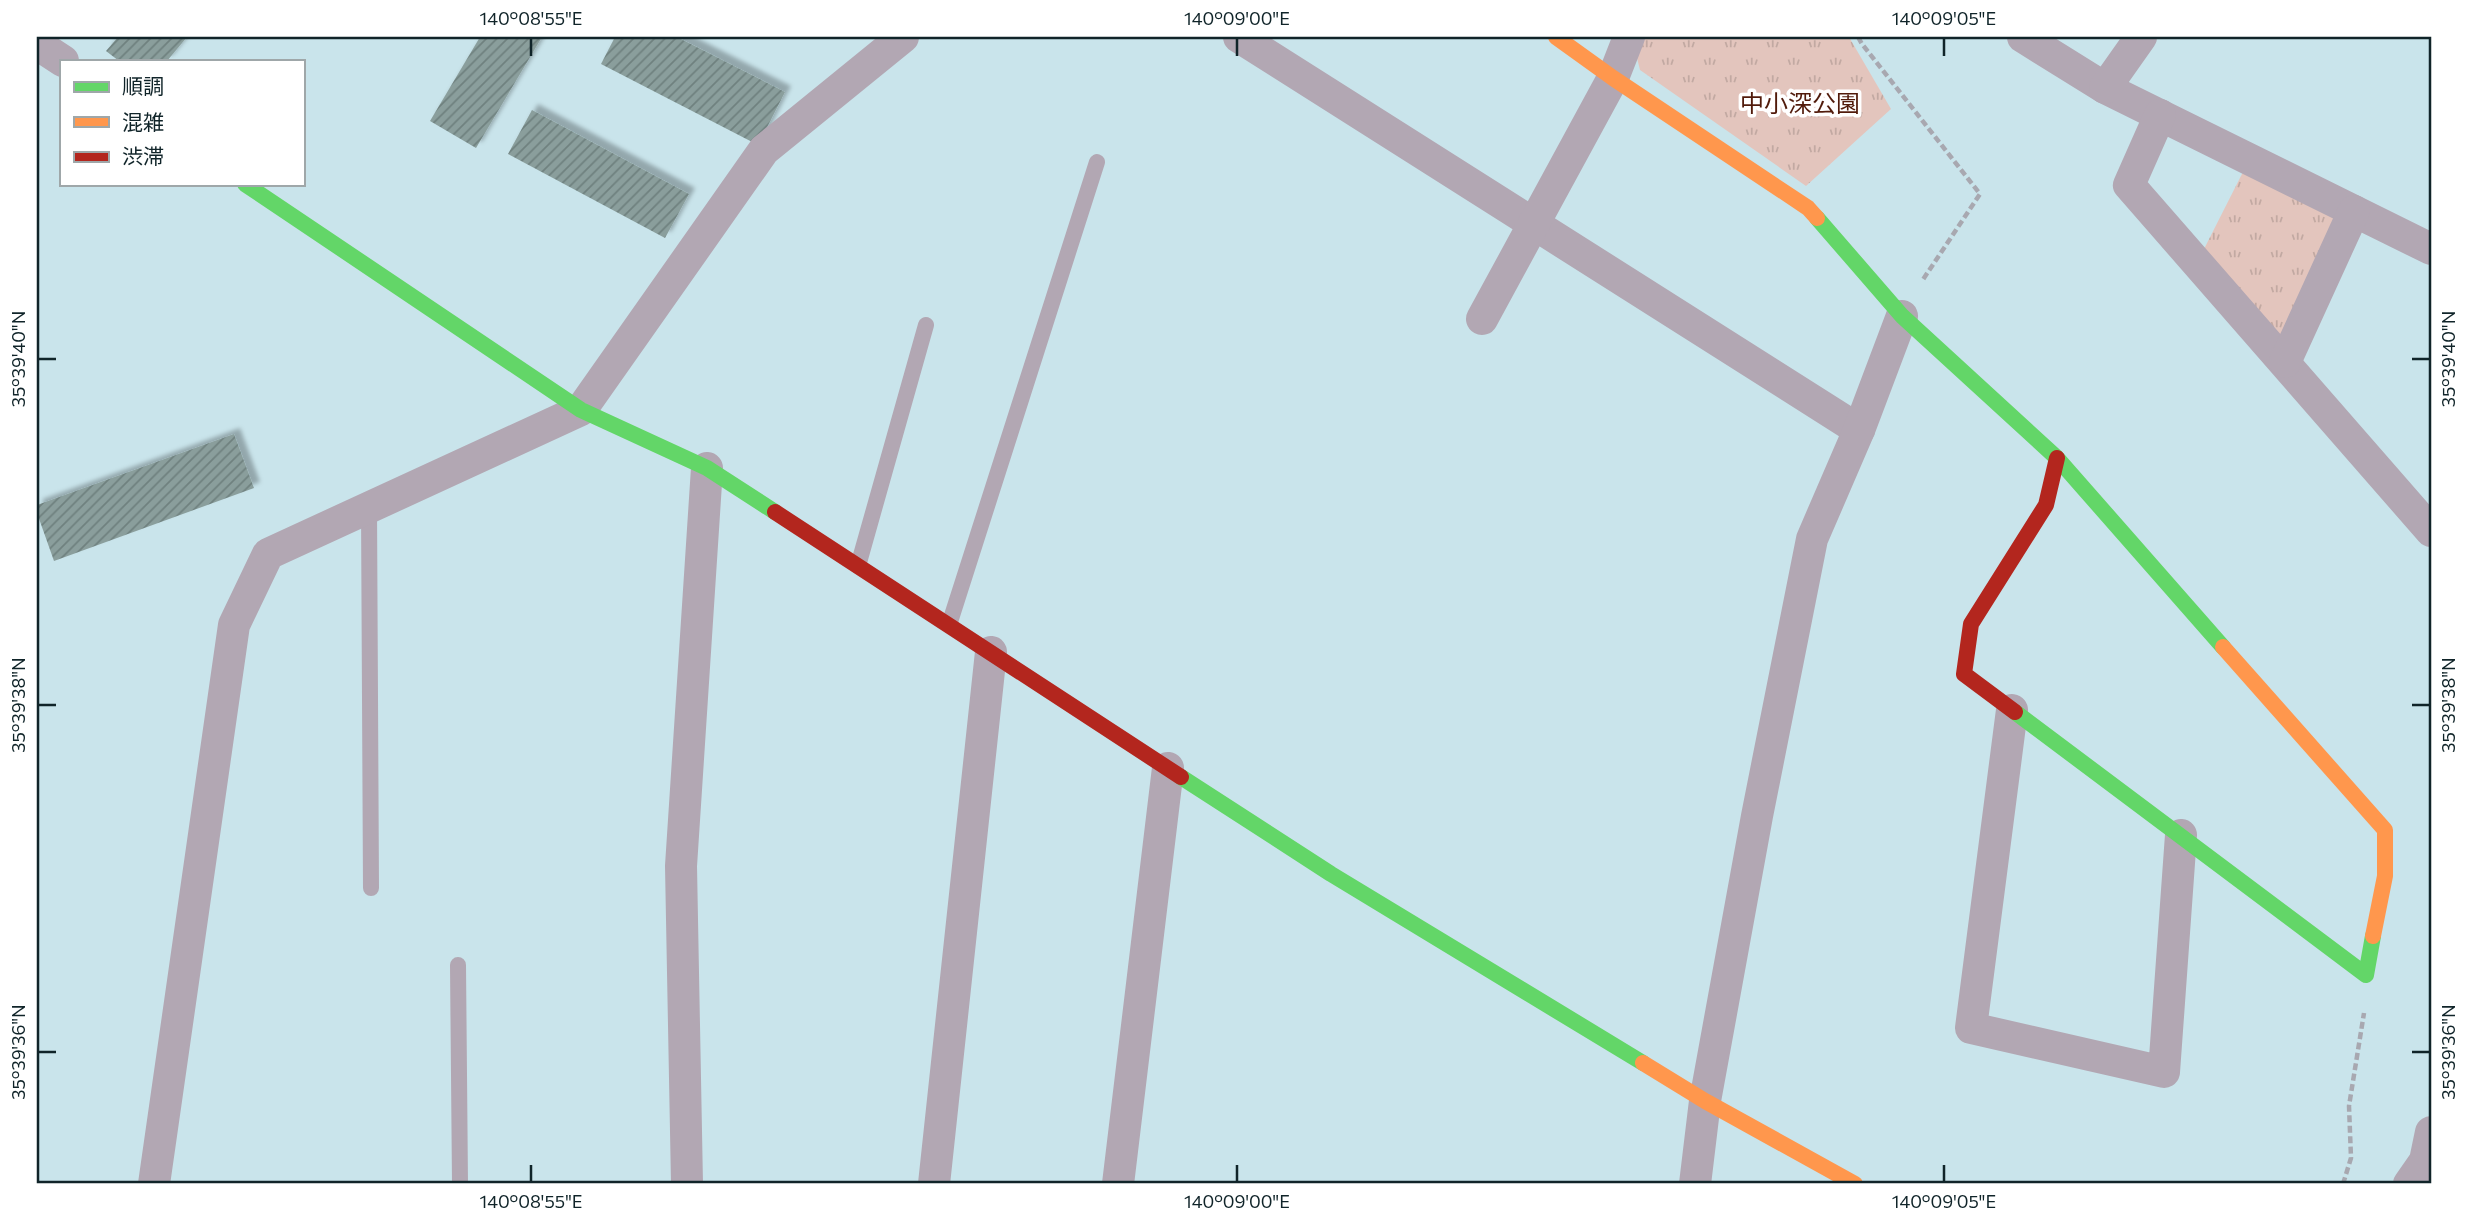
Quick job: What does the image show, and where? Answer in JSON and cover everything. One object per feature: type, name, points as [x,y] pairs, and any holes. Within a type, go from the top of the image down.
[{"type":"street","points":[[154,1184],[234,625],[268,554],[581,410],[764,150],[903,37]]},
{"type":"street","points":[[1239,37],[1859,430]]},
{"type":"street","points":[[1556,37],[1808,208],[1902,316],[2057,458],[2385,830],[2385,876],[2366,975],[1964,674],[1971,624],[2046,505],[2057,458]]},
{"type":"street","points":[[1482,319],[1613,78],[1629,37]]},
{"type":"street","points":[[2023,37],[2105,88],[2431,249]]},
{"type":"street","points":[[2105,88],[2141,37]]},
{"type":"street","points":[[37,44],[61,60]]},
{"type":"street","points":[[2160,115],[2129,185],[2285,362],[2427,513]]},
{"type":"street","points":[[248,186],[581,410],[707,468],[1331,874],[1705,1101],[1854,1184]]},
{"type":"street","points":[[2285,362],[2354,211]]},
{"type":"street","points":[[1695,1184],[1705,1101],[1757,816],[1812,539],[1859,430],[1902,316]]},
{"type":"street","points":[[687,1184],[681,866],[707,468]]},
{"type":"street","points":[[934,1184],[990,652]]},
{"type":"street","points":[[2012,710],[1970,1028],[2164,1072],[2181,835]]},
{"type":"street","points":[[1118,1184],[1168,768]]},
{"type":"street","points":[[2416,1181],[2425,1161],[2431,1132]]},
{"type":"lane","points":[[949,625],[1097,162]]},
{"type":"lane","points":[[858,566],[926,326]]},
{"type":"lane","points":[[369,508],[371,888]]},
{"type":"lane","points":[[458,965],[460,1184]]},
{"type":"path","points":[[1858,37],[1980,194],[1925,275]]},
{"type":"path","points":[[2343,1184],[2351,1158],[2349,1106],[2367,995],[2366,975]]},
{"type":"green space","name":"中小深公園","points":[[1642,37],[1849,37],[1891,109],[1806,186],[1640,70],[1636,54]]},
{"type":"green space","points":[[2244,170],[2341,215],[2282,346],[2202,253]]},
{"type":"building","points":[[118,37],[187,37],[168,60],[118,60],[106,51]]},
{"type":"building","points":[[480,37],[542,37],[476,148],[430,121]]},
{"type":"building","points":[[615,37],[677,37],[785,92],[758,145],[601,64]]},
{"type":"building","points":[[532,110],[689,194],[665,238],[508,154]]},
{"type":"building","points":[[234,434],[254,488],[54,561],[37,513],[37,505]]},
{"type":"traffic: fast","points":[[248,186],[581,410],[707,468],[775,512]]},
{"type":"traffic: fast","points":[[1817,218],[1902,316],[2057,458],[2223,647]]},
{"type":"traffic: fast","points":[[2015,712],[2366,975],[2373,936]]},
{"type":"traffic: fast","points":[[1181,777],[1331,874],[1643,1063]]},
{"type":"traffic: slow","points":[[1556,37],[1808,208],[1817,218]]},
{"type":"traffic: slow","points":[[2223,647],[2385,830],[2385,876],[2373,936]]},
{"type":"traffic: slow","points":[[1643,1063],[1705,1101],[1855,1184]]},
{"type":"traffic: jam","points":[[2015,712],[1964,674],[1971,624],[2046,505],[2057,458]]},
{"type":"traffic: jam","points":[[775,512],[1181,777]]}]
